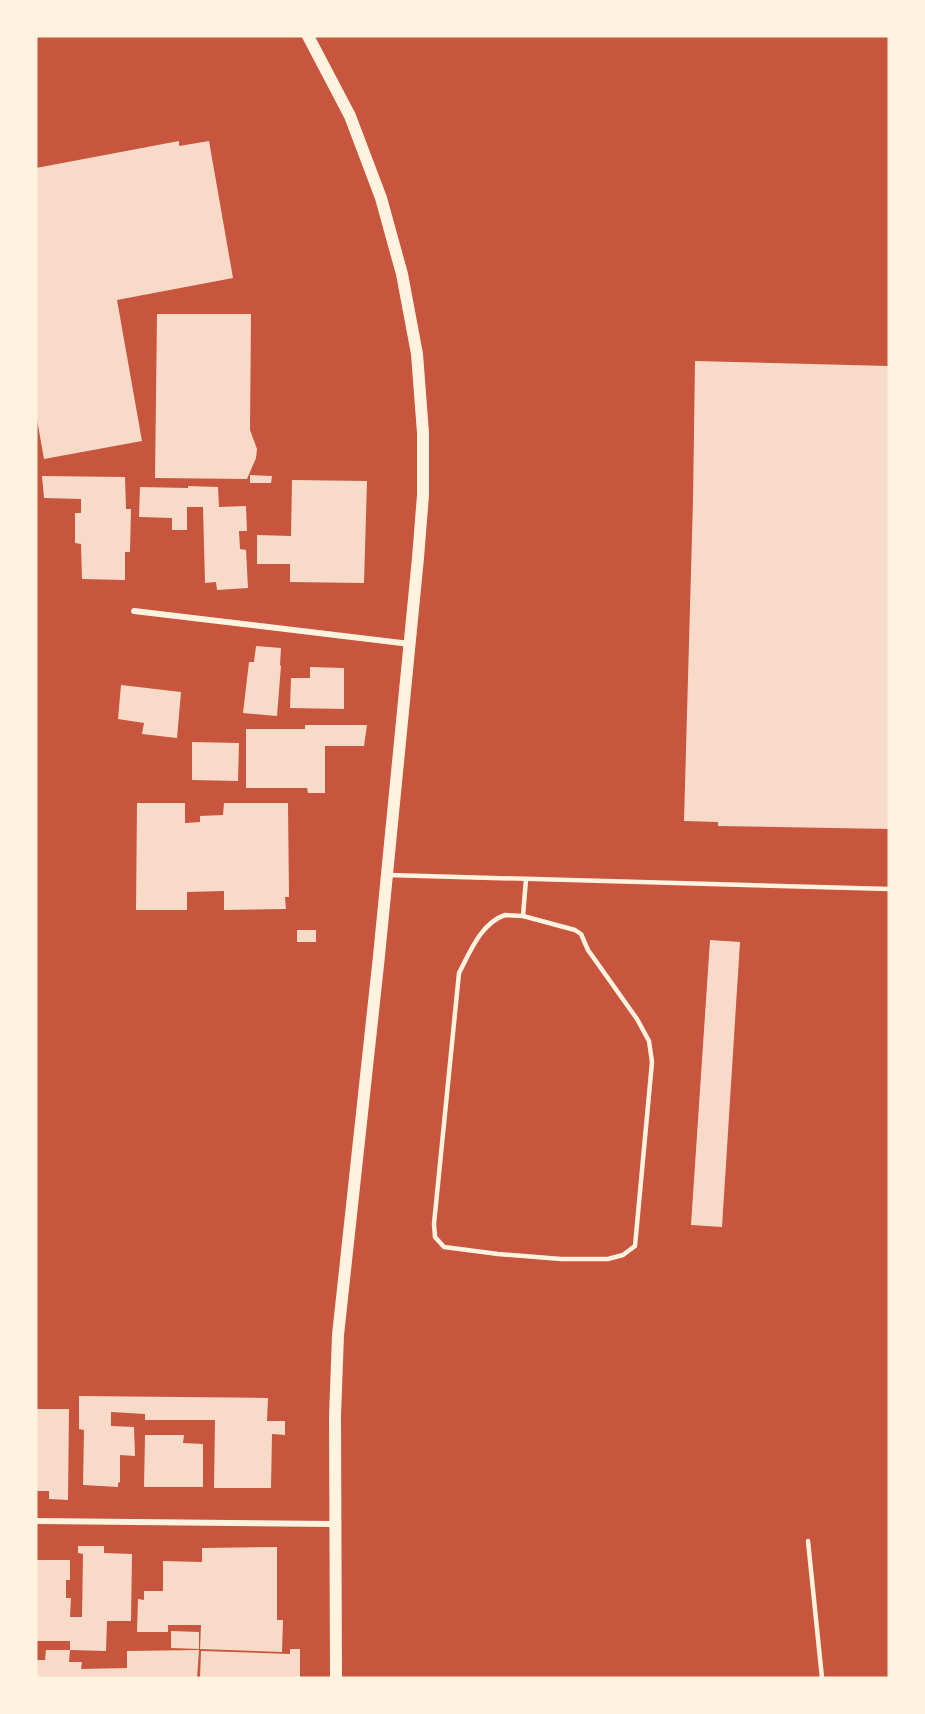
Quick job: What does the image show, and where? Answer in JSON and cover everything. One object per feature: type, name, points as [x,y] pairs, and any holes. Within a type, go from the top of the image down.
[{"type":"main road","points":[[308,36],[350,116],[381,198],[402,274],[417,354],[423,433],[423,495],[410,644],[338,1335],[335,1416],[336,1678]]},
{"type":"street","points":[[134,611],[410,644]]},
{"type":"street","points":[[36,1521],[336,1524]]},
{"type":"lane","points":[[387,875],[889,889]]},
{"type":"lane","points":[[524,916],[526,879]]},
{"type":"lane","points":[[505,915],[524,916],[575,930],[581,934],[588,950],[637,1019],[649,1041],[652,1062],[635,1246],[623,1255],[608,1259],[561,1259],[498,1254],[444,1247],[435,1237],[435,1212],[459,973],[476,940],[496,918],[505,915]]},
{"type":"lane","points":[[808,1541],[822,1678]]},
{"type":"building","points":[[179,141],[179,146],[209,141],[233,278],[117,300],[142,441],[44,459],[36,414],[36,168]]},
{"type":"building","points":[[157,314],[251,314],[250,430],[257,449],[256,458],[247,479],[155,478]]},
{"type":"building","points":[[695,361],[889,366],[889,829],[718,826],[718,822],[684,821]]},
{"type":"building","points":[[250,475],[272,476],[271,483],[250,483]]},
{"type":"building","points":[[42,476],[125,477],[126,509],[131,509],[130,552],[125,552],[125,580],[82,579],[81,544],[75,543],[75,513],[81,513],[81,499],[44,498]]},
{"type":"building","points":[[292,480],[367,481],[364,583],[290,582],[290,564],[257,564],[257,535],[291,536]]},
{"type":"building","points":[[188,486],[218,487],[219,507],[246,506],[247,531],[239,531],[240,549],[246,550],[248,588],[217,590],[216,582],[205,583],[203,507],[187,507],[187,530],[172,530],[172,518],[139,517],[140,487],[188,488]]},
{"type":"building","points":[[256,646],[281,648],[277,716],[243,713],[249,662],[254,662]]},
{"type":"building","points":[[310,667],[344,668],[344,709],[290,708],[291,678],[310,678]]},
{"type":"building","points":[[121,685],[181,692],[177,738],[142,734],[144,723],[118,719]]},
{"type":"building","points":[[305,725],[367,725],[364,746],[325,746],[325,793],[308,793],[307,788],[246,788],[246,729],[305,729]]},
{"type":"building","points":[[192,742],[239,743],[238,781],[192,780]]},
{"type":"building","points":[[137,803],[185,803],[185,823],[200,822],[200,816],[223,815],[224,803],[288,803],[289,897],[285,897],[286,909],[224,910],[224,891],[187,892],[187,910],[136,910]]},
{"type":"building","points":[[297,930],[316,930],[316,942],[297,942]]},
{"type":"building","points":[[710,940],[740,942],[722,1227],[691,1225]]},
{"type":"building","points":[[79,1396],[268,1398],[267,1421],[285,1421],[285,1435],[272,1434],[271,1488],[214,1488],[215,1420],[145,1420],[145,1414],[111,1412],[111,1426],[134,1427],[135,1456],[120,1455],[118,1487],[83,1485],[84,1430],[79,1429]]},
{"type":"building","points":[[36,1409],[69,1409],[68,1500],[49,1499],[49,1491],[36,1491]]},
{"type":"building","points":[[145,1435],[184,1435],[183,1443],[203,1444],[203,1487],[144,1487]]},
{"type":"building","points":[[78,1546],[104,1546],[104,1553],[132,1554],[131,1621],[107,1621],[106,1651],[70,1650],[70,1641],[36,1641],[36,1560],[70,1560],[70,1580],[66,1580],[66,1598],[71,1598],[70,1617],[82,1617],[83,1554],[78,1553]]},
{"type":"building","points":[[277,1547],[277,1620],[283,1620],[282,1652],[200,1649],[201,1625],[168,1625],[168,1632],[137,1632],[138,1599],[144,1600],[144,1591],[163,1591],[163,1561],[202,1562],[202,1548]]},
{"type":"building","points":[[171,1631],[199,1632],[199,1649],[171,1648]]},
{"type":"building","points":[[290,1649],[300,1649],[300,1678],[200,1678],[201,1651],[290,1654]]},
{"type":"building","points":[[46,1650],[70,1650],[69,1662],[82,1662],[81,1669],[127,1668],[127,1651],[199,1650],[197,1678],[36,1678],[36,1660],[45,1660]]}]
